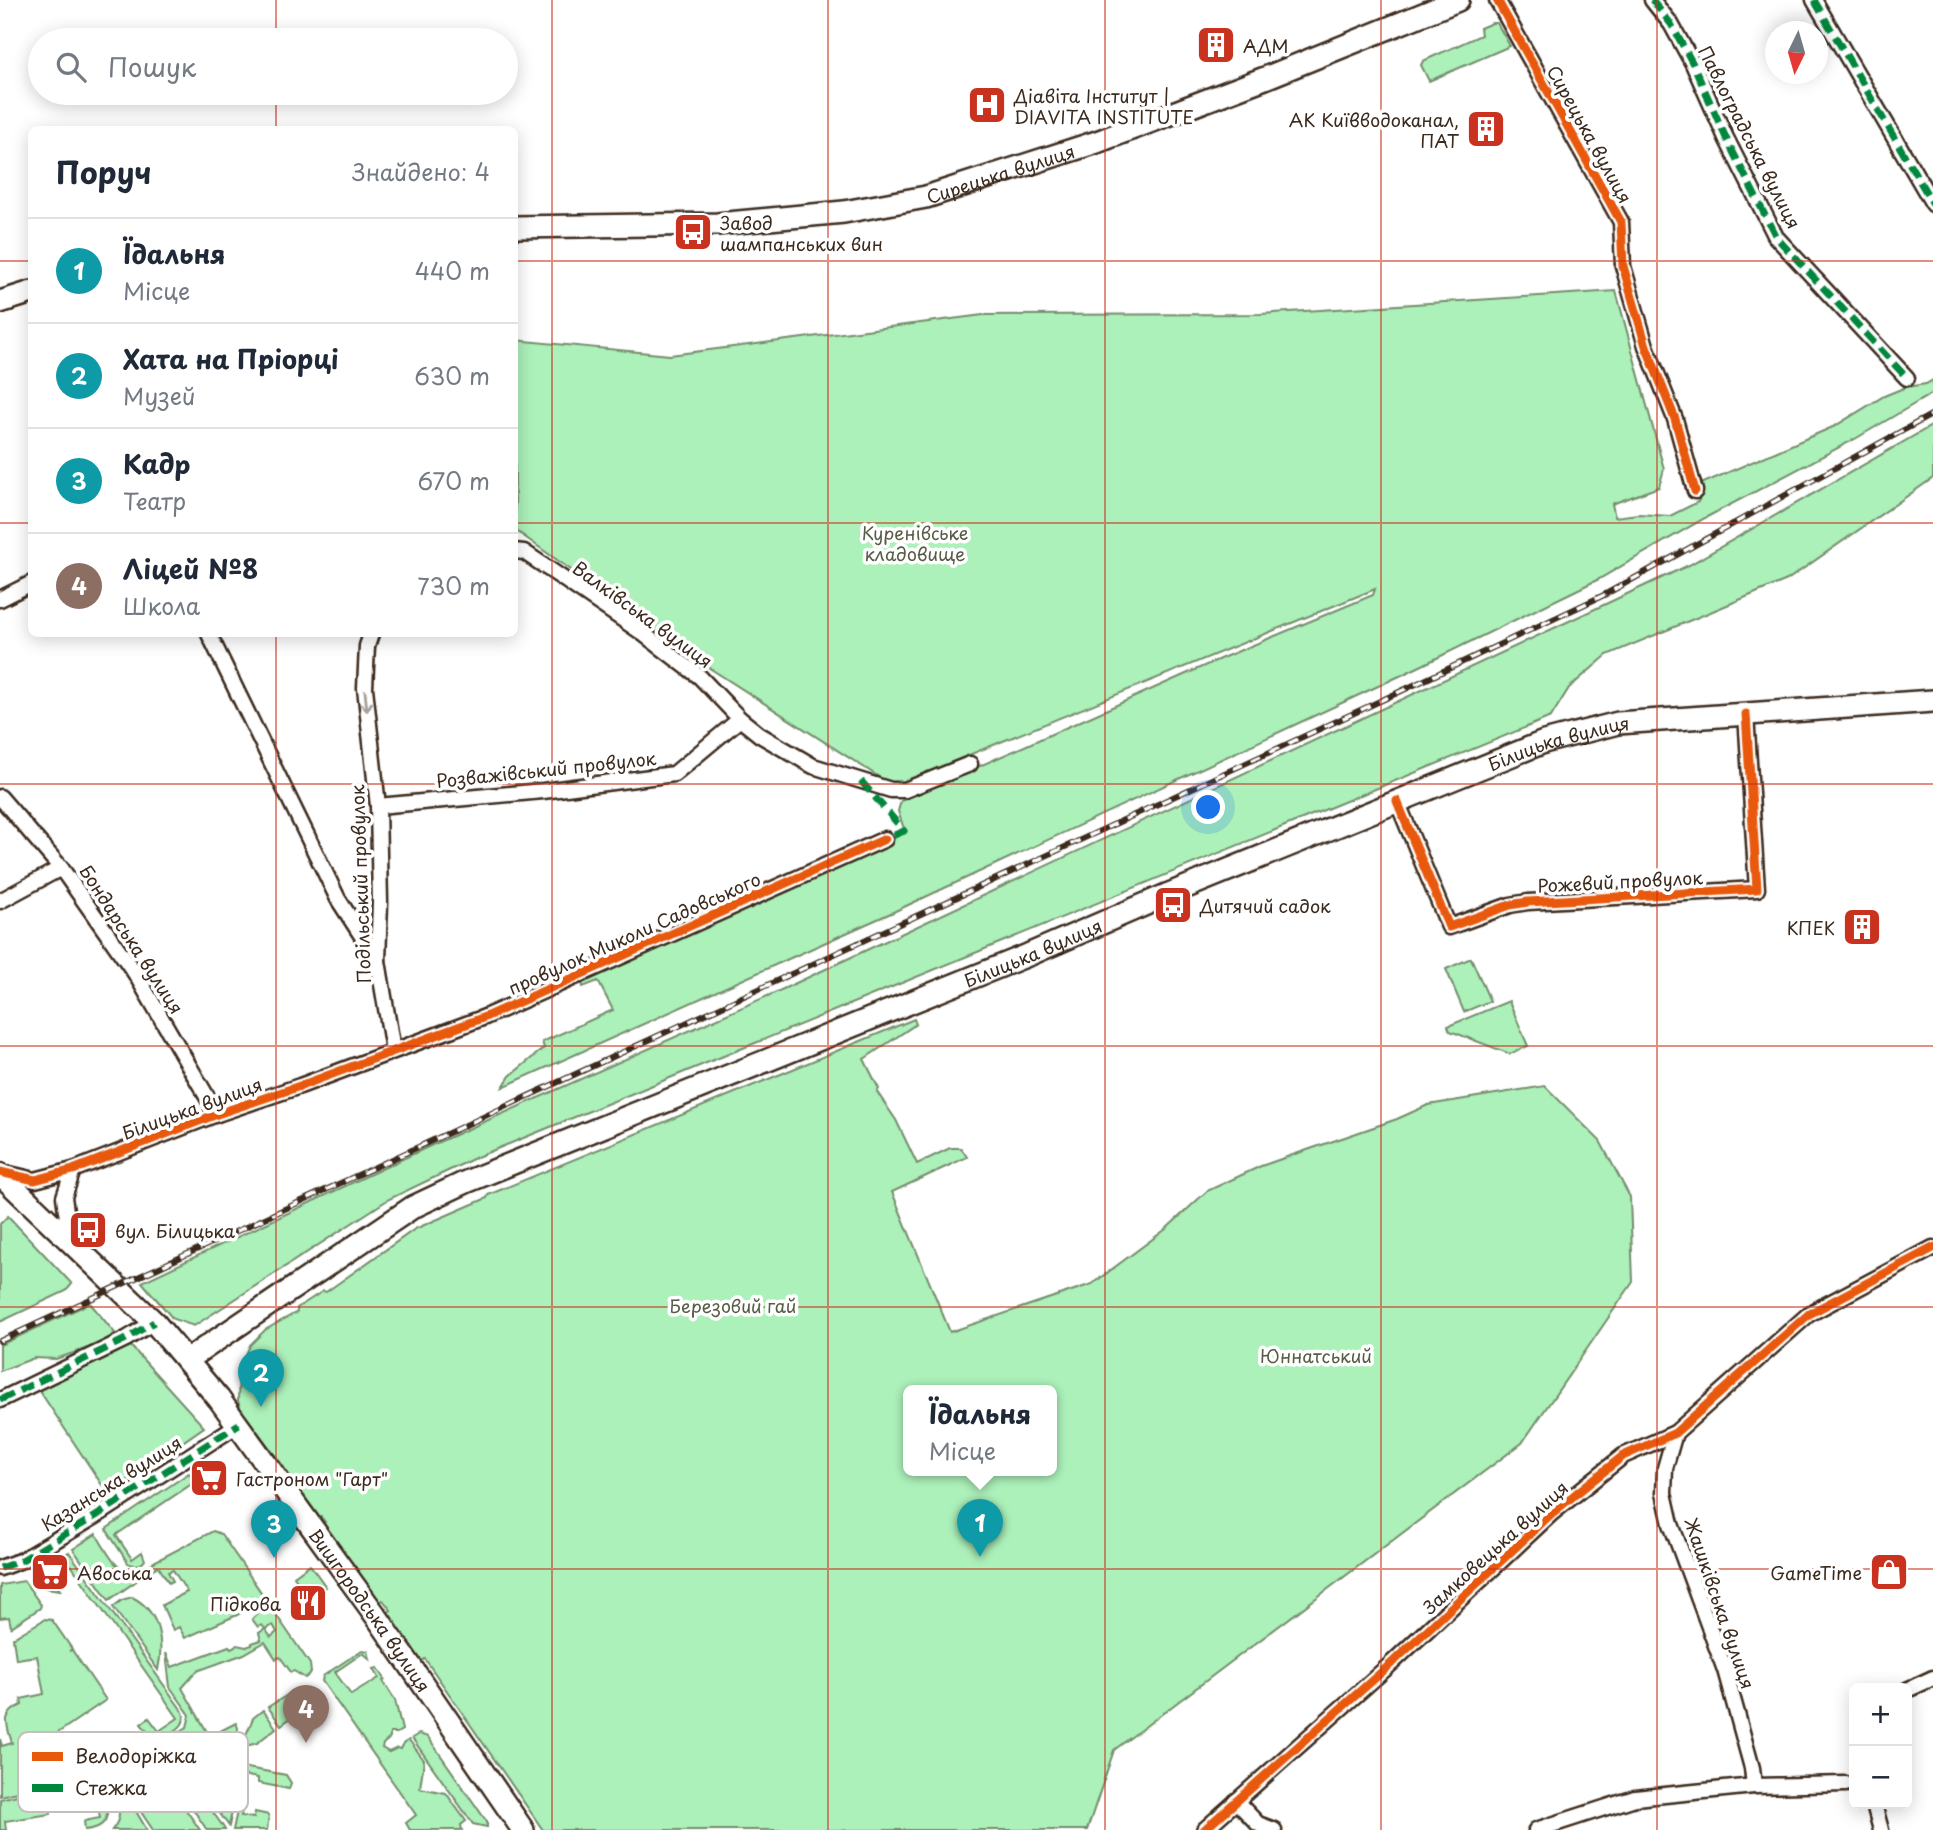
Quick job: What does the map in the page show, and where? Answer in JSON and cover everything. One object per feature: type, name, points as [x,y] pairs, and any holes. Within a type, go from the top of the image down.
[{"type":"main road","name":"Сирецька вулиця","points":[[518,227],[717,224],[844,212],[926,197],[1097,142],[1265,79],[1458,0]]},
{"type":"main road","points":[[0,302],[28,293]]},
{"type":"main road","name":"Білицька вулиця","points":[[187,1360],[413,1207],[466,1182],[1028,955],[1544,741],[1618,723],[1933,701]]},
{"type":"main road","name":"Вишгородська вулиця","points":[[0,1173],[154,1322],[239,1424],[379,1620],[523,1830]]},
{"type":"street","name":"Сирецька вулиця","points":[[1497,0],[1621,222],[1622,266],[1646,346],[1675,419],[1695,491]]},
{"type":"street","name":"Павлоградська вулиця","points":[[1652,0],[1671,24],[1693,64],[1726,138],[1776,237],[1907,378]]},
{"type":"street","points":[[1814,0],[1933,204]]},
{"type":"street","name":"Валківська вулиця","points":[[518,549],[641,632],[700,677],[740,719],[760,735],[813,766],[891,790],[905,790],[970,764]]},
{"type":"street","points":[[0,599],[28,585]]},
{"type":"street","points":[[210,637],[338,899],[378,961]]},
{"type":"street","name":"Подільський провулок","points":[[370,637],[367,646],[365,688],[378,806],[378,961],[393,1050]]},
{"type":"street","name":"Рожевий провулок","points":[[1396,802],[1449,927],[1510,905],[1528,902],[1757,889],[1746,714]]},
{"type":"street","name":"Розважівський провулок","points":[[378,806],[543,791],[674,774],[740,719]]},
{"type":"street","name":"Бондарська вулиця","points":[[0,797],[61,868],[135,973],[217,1114]]},
{"type":"street","name":"провулок Миколи Садовського","points":[[393,1050],[485,1017],[885,839]]},
{"type":"street","points":[[0,901],[61,868]]},
{"type":"street","name":"Білицька вулиця","points":[[0,1173],[35,1180],[73,1170],[393,1050]]},
{"type":"street","points":[[70,1239],[64,1197],[73,1170]]},
{"type":"street","name":"Замковецька вулиця","points":[[1204,1830],[1394,1662],[1552,1513],[1623,1456],[1675,1433],[1809,1314],[1933,1248]]},
{"type":"street","points":[[0,1401],[120,1342],[154,1322]]},
{"type":"street","name":"Казанська вулиця","points":[[0,1568],[22,1560],[96,1516],[239,1424]]},
{"type":"street","name":"Жашківська вулиця","points":[[1675,1433],[1665,1468],[1666,1503],[1674,1535],[1725,1670],[1752,1768],[1754,1786]]},
{"type":"street","points":[[1912,1688],[1933,1678]]},
{"type":"street","points":[[1536,1830],[1635,1798],[1754,1786],[1846,1784]]},
{"type":"street","points":[[1236,1801],[1258,1824],[1274,1830]]},
{"type":"street","points":[[1875,1809],[1881,1830]]},
{"type":"green space","points":[[1497,23],[1510,46],[1429,81],[1421,65],[1423,61],[1481,35],[1480,28]]},
{"type":"green space","name":"Куренівське кладовище","points":[[1616,291],[1664,469],[1659,487],[1612,504],[1615,517],[1638,514],[1670,516],[1698,502],[1703,490],[1701,484],[1835,426],[1884,396],[1933,380],[1933,393],[1855,439],[1705,518],[1599,579],[1404,674],[891,913],[503,1087],[510,1076],[544,1048],[542,1042],[613,1010],[598,981],[583,987],[582,983],[905,832],[898,811],[901,801],[1222,658],[1373,595],[1375,589],[893,786],[700,662],[518,532],[518,340],[670,355],[983,315],[1260,314]]},
{"type":"green space","points":[[1933,425],[1933,478],[1787,580],[1607,655],[1569,688],[1551,717],[477,1157],[389,1199],[194,1326],[173,1319],[142,1282],[432,1145],[781,990],[1689,565]]},
{"type":"green space","points":[[1471,958],[1490,1001],[1464,1012],[1446,969]]},
{"type":"green space","points":[[1509,1001],[1528,1046],[1510,1054],[1450,1031],[1448,1026]]},
{"type":"green space","name":"Юннатський","points":[[914,1019],[916,1024],[864,1059],[879,1089],[877,1092],[896,1120],[917,1164],[950,1148],[961,1148],[967,1157],[892,1192],[950,1332],[1092,1284],[1166,1229],[1207,1191],[1261,1166],[1397,1119],[1428,1105],[1545,1086],[1600,1141],[1630,1197],[1633,1282],[1522,1443],[1114,1750],[1087,1830],[543,1830],[425,1659],[418,1663],[383,1616],[391,1610],[383,1600],[376,1604],[322,1525],[325,1522],[321,1517],[317,1519],[281,1463],[241,1410],[238,1401],[239,1371],[250,1345],[265,1330],[297,1312],[297,1308],[323,1291],[326,1292],[415,1229],[487,1198],[488,1195]]},
{"type":"green space","points":[[8,1216],[72,1284],[66,1291],[0,1322],[0,1224]]},
{"type":"green space","points":[[90,1303],[115,1333],[102,1343],[56,1359],[34,1358],[0,1371],[0,1345]]},
{"type":"green space","points":[[128,1343],[204,1427],[108,1494],[37,1387]]},
{"type":"green space","points":[[189,1473],[196,1481],[116,1535],[132,1559],[142,1552],[145,1560],[137,1565],[128,1563],[106,1529]]},
{"type":"green space","points":[[213,1531],[221,1534],[265,1598],[237,1615],[185,1638],[179,1627],[173,1630],[162,1605],[187,1592],[173,1570],[168,1572],[173,1581],[169,1583],[158,1566],[109,1600],[73,1549],[96,1534],[116,1564],[133,1573]]},
{"type":"green space","points":[[69,1552],[183,1712],[182,1725],[173,1732],[148,1732],[141,1724],[149,1718],[159,1731],[178,1718],[71,1565],[51,1578],[60,1590],[46,1588],[40,1579],[41,1572]]},
{"type":"green space","points":[[309,1565],[326,1587],[309,1598],[294,1576]]},
{"type":"green space","points":[[24,1581],[41,1605],[11,1627],[9,1617],[0,1618],[0,1585]]},
{"type":"green space","points":[[132,1597],[149,1610],[158,1628],[158,1670],[113,1607]]},
{"type":"green space","points":[[268,1603],[310,1664],[311,1673],[305,1678],[294,1671],[291,1672],[280,1657],[276,1659],[265,1642],[244,1654],[197,1671],[182,1688],[207,1732],[179,1732],[187,1727],[190,1715],[170,1687],[166,1653],[172,1667],[229,1646],[252,1645],[261,1640],[259,1633],[265,1629],[262,1625],[258,1627],[252,1619]],"holes":[[[273,1625],[277,1632],[271,1637],[265,1629]]]},
{"type":"green space","points":[[45,1619],[52,1620],[72,1649],[69,1651],[72,1650],[106,1700],[59,1732],[18,1732],[18,1792],[0,1796],[0,1739],[2,1746],[12,1743],[7,1725],[8,1716],[22,1705],[21,1699],[44,1694],[37,1656],[16,1659],[13,1638]]},
{"type":"green space","points":[[362,1650],[368,1651],[370,1659],[363,1653],[335,1672],[351,1695],[379,1678],[374,1669],[378,1668],[395,1700],[402,1730],[390,1733],[390,1738],[382,1748],[389,1752],[401,1749],[409,1740],[424,1760],[420,1788],[446,1793],[466,1821],[461,1825],[462,1830],[410,1830],[406,1823],[416,1815],[322,1681],[323,1676]]},
{"type":"green space","points":[[297,1689],[302,1689],[305,1693],[292,1717],[281,1725],[268,1707]]},
{"type":"green space","points":[[263,1710],[276,1728],[257,1743],[248,1745],[247,1732],[253,1718]]},
{"type":"green space","points":[[236,1723],[238,1732],[220,1731]]},
{"type":"green space","points":[[419,1734],[428,1737],[487,1822],[487,1827],[473,1824],[412,1738]]},
{"type":"green space","points":[[248,1768],[286,1775],[291,1783],[289,1789],[258,1783],[258,1778],[248,1776]]},
{"type":"green space","points":[[18,1795],[18,1812],[51,1814],[5,1821],[6,1830],[0,1830],[0,1799]]},
{"type":"green space","points":[[99,1812],[107,1812],[99,1827],[85,1830],[84,1821],[100,1818]]},
{"type":"green space","points":[[136,1812],[147,1830],[112,1830],[119,1814]]},
{"type":"green space","points":[[141,1812],[188,1812],[200,1830],[153,1830]]},
{"type":"green space","points":[[195,1812],[212,1812],[225,1830],[207,1830]]},
{"type":"green space","points":[[219,1812],[232,1812],[229,1826]]},
{"type":"green space","points":[[237,1812],[242,1812],[241,1816],[254,1818],[255,1812],[269,1815],[267,1830],[233,1830]]},
{"type":"railway","points":[[0,1341],[1604,595],[1933,414]]},
{"type":"marked path","points":[[1652,0],[1671,24],[1693,64],[1726,138],[1776,237],[1907,378]]},
{"type":"marked path","points":[[1814,0],[1933,204]]},
{"type":"marked path","points":[[861,781],[904,831],[885,839]]},
{"type":"marked path","points":[[0,1400],[126,1339],[154,1322]]},
{"type":"marked path","points":[[0,1568],[22,1560],[96,1516],[239,1424]]},
{"type":"cycle path","points":[[1497,0],[1621,222],[1623,266],[1646,346],[1675,419],[1695,491]]},
{"type":"cycle path","points":[[1397,801],[1449,927],[1510,905],[1528,902],[1757,889],[1746,714]]},
{"type":"cycle path","points":[[0,1172],[35,1180],[73,1170],[217,1114],[485,1017],[885,839]]},
{"type":"cycle path","points":[[1204,1830],[1393,1662],[1552,1513],[1623,1456],[1675,1433],[1809,1314],[1933,1248]]},
{"type":"place","name":"АДМ","points":[[1216,45]]},
{"type":"place","name":"Діавіта Інститут | DIAVITA INSTITUTE","points":[[987,105]]},
{"type":"place","name":"АК Київводоканал, ПАТ","points":[[1486,129]]},
{"type":"place","name":"Завод шампанських вин","points":[[693,232]]},
{"type":"place","name":"Дитячий садок","points":[[1173,905]]},
{"type":"place","name":"КПЕК","points":[[1862,927]]},
{"type":"place","name":"вул. Білицька","points":[[88,1230]]},
{"type":"place","name":"Хата на Пріорці","points":[[261,1407]]},
{"type":"place","name":"Гастроном \"Гарт\"","points":[[209,1478]]},
{"type":"place","name":"Їдальня","points":[[980,1557]]},
{"type":"place","name":"Кадр","points":[[274,1558]]},
{"type":"place","name":"Авоська","points":[[50,1572]]},
{"type":"place","name":"GameTime","points":[[1889,1572]]},
{"type":"place","name":"Підкова","points":[[308,1603]]},
{"type":"place","name":"Ліцей №8","points":[[306,1743]]},
{"type":"park label","name":"Березовий гай","points":[[733,1305]]}]
